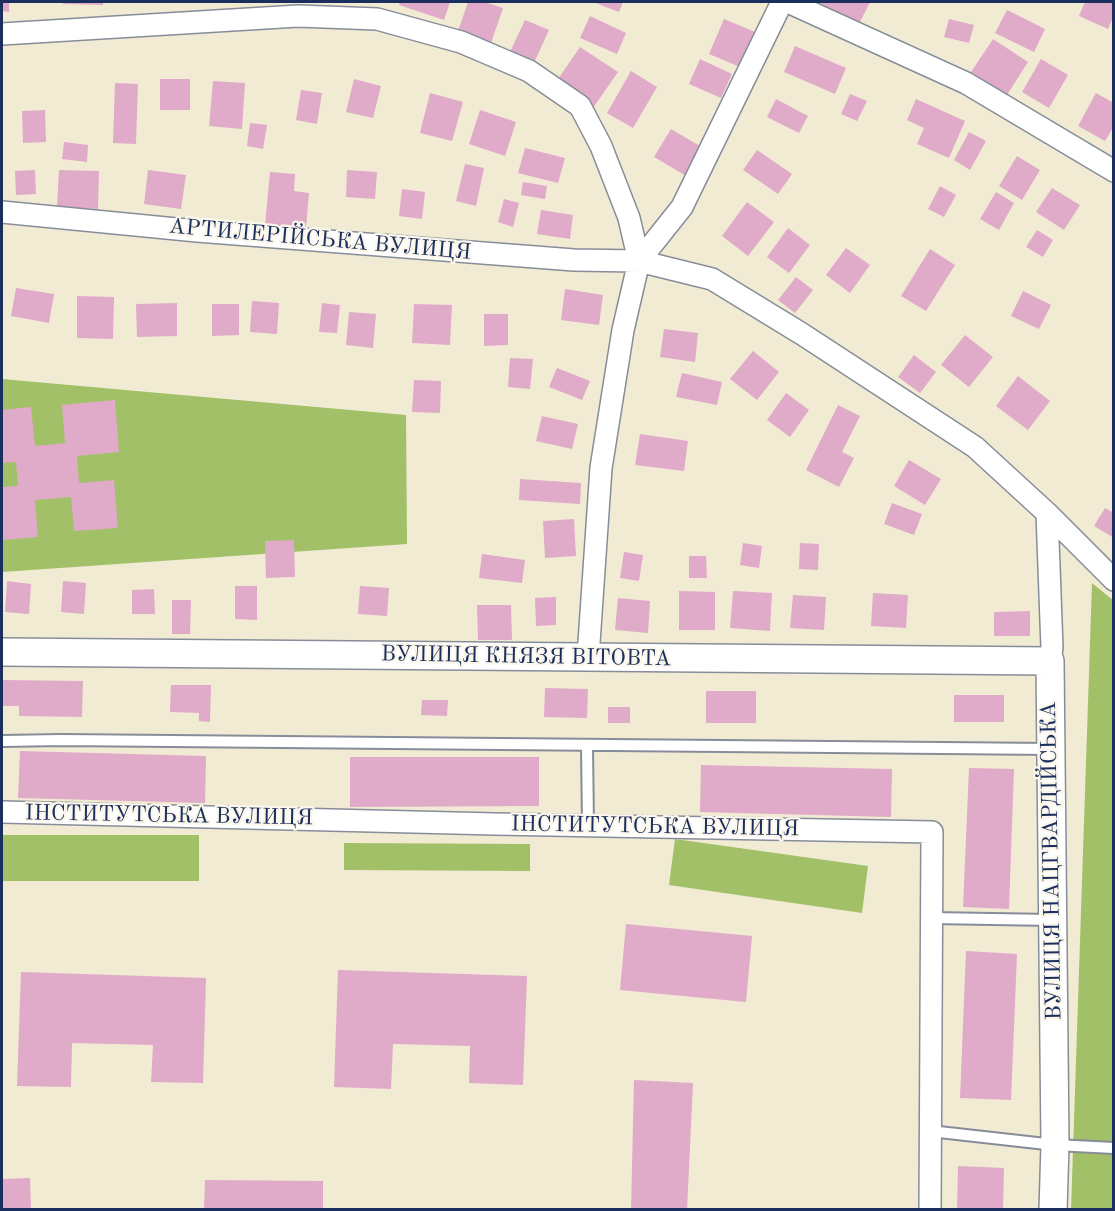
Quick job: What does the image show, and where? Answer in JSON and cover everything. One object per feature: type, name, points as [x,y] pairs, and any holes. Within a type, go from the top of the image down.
[{"type":"street","points":[[639,261],[682,207],[782,2]]},
{"type":"street","points":[[788,2],[966,83],[1113,171]]},
{"type":"street","points":[[2,34],[298,16],[377,19],[461,42],[529,71],[580,106],[601,146],[630,218],[639,261],[623,330],[602,468],[588,657]]},
{"type":"street","name":"АРТИЛЕРІЙСЬКА ВУЛИЦЯ","points":[[2,212],[339,242],[574,260],[639,261],[712,279],[802,333],[975,447],[1047,513],[1113,580]]},
{"type":"street","name":"ВУЛИЦЯ НАЦГВАРДІЙСЬКА","points":[[1047,513],[1052,648],[1050,661],[1055,1145],[1053,1209]]},
{"type":"street","name":"ВУЛИЦЯ КНЯЗЯ ВІТОВТА","points":[[2,652],[1050,661]]},
{"type":"street","name":"ІНСТИТУТСЬКА ВУЛИЦЯ","points":[[2,812],[932,832],[930,1209]]},
{"type":"lane","points":[[2,741],[1051,749]]},
{"type":"lane","points":[[587,746],[588,825]]},
{"type":"lane","points":[[931,918],[1053,920]]},
{"type":"lane","points":[[930,1131],[1055,1145],[1113,1148]]},
{"type":"green space","points":[[2,379],[406,415],[407,544],[2,572]]},
{"type":"green space","points":[[1092,583],[1114,601],[1114,1209],[1071,1210]]},
{"type":"green space","points":[[3,835],[199,835],[199,881],[3,881]]},
{"type":"green space","points":[[675,839],[868,866],[862,913],[669,885]]},
{"type":"green space","points":[[344,843],[530,844],[530,871],[344,870]]},
{"type":"building","points":[[2,2],[9,2],[9,12],[2,11]]},
{"type":"building","points":[[63,2],[103,2],[103,5],[63,4]]},
{"type":"building","points":[[400,2],[450,2],[444,20],[399,5]]},
{"type":"building","points":[[468,2],[485,2],[503,8],[490,46],[457,34]]},
{"type":"building","points":[[593,2],[623,2],[619,12]]},
{"type":"building","points":[[813,2],[870,2],[859,24]]},
{"type":"building","points":[[1085,2],[1114,2],[1114,15],[1108,29],[1079,16]]},
{"type":"building","points":[[1007,10],[1045,29],[1034,52],[995,33]]},
{"type":"building","points":[[590,16],[626,33],[617,54],[580,38]]},
{"type":"building","points":[[724,19],[755,32],[740,67],[709,54]]},
{"type":"building","points":[[949,19],[974,25],[969,43],[944,37]]},
{"type":"building","points":[[525,20],[549,30],[534,63],[510,52]]},
{"type":"building","points":[[993,39],[1028,62],[1007,95],[971,72]]},
{"type":"building","points":[[795,46],[846,68],[835,94],[784,72]]},
{"type":"building","points":[[580,47],[618,72],[593,108],[556,82]]},
{"type":"building","points":[[700,59],[732,74],[721,98],[689,84]]},
{"type":"building","points":[[1041,59],[1068,75],[1049,108],[1022,92]]},
{"type":"building","points":[[631,71],[657,87],[633,128],[607,113]]},
{"type":"building","points":[[160,79],[190,79],[190,110],[160,110]]},
{"type":"building","points":[[354,79],[381,86],[373,118],[346,112]]},
{"type":"building","points":[[213,81],[245,83],[242,129],[209,126]]},
{"type":"building","points":[[115,83],[138,84],[136,144],[113,143]]},
{"type":"building","points":[[301,90],[322,93],[317,124],[296,120]]},
{"type":"building","points":[[430,93],[463,102],[452,141],[420,133]]},
{"type":"building","points":[[1096,93],[1114,103],[1114,126],[1105,141],[1078,126]]},
{"type":"building","points":[[850,94],[867,101],[857,121],[841,114]]},
{"type":"building","points":[[776,99],[808,116],[799,133],[767,117]]},
{"type":"building","points":[[916,99],[965,121],[949,158],[917,144],[924,128],[907,120]]},
{"type":"building","points":[[45,110],[46,142],[23,143],[22,111]]},
{"type":"building","points":[[480,110],[516,122],[505,156],[469,144]]},
{"type":"building","points":[[250,123],[267,125],[263,149],[247,146]]},
{"type":"building","points":[[671,129],[705,149],[688,177],[654,157]]},
{"type":"building","points":[[969,132],[986,141],[970,170],[954,160]]},
{"type":"building","points":[[64,142],[88,145],[87,162],[62,159]]},
{"type":"building","points":[[525,148],[565,158],[558,183],[518,173]]},
{"type":"building","points":[[757,150],[792,174],[778,194],[743,170]]},
{"type":"building","points":[[1017,156],[1040,170],[1022,200],[999,186]]},
{"type":"building","points":[[465,164],[484,168],[476,206],[456,201]]},
{"type":"building","points":[[35,170],[36,194],[16,195],[15,171]]},
{"type":"building","points":[[59,170],[99,171],[98,209],[57,207]]},
{"type":"building","points":[[148,170],[186,175],[181,209],[144,204]]},
{"type":"building","points":[[347,170],[377,172],[375,199],[346,197]]},
{"type":"building","points":[[270,172],[295,174],[294,191],[309,193],[306,228],[265,225]]},
{"type":"building","points":[[523,182],[547,186],[545,199],[521,195]]},
{"type":"building","points":[[940,186],[956,195],[944,217],[928,209]]},
{"type":"building","points":[[1052,188],[1080,205],[1064,230],[1036,212]]},
{"type":"building","points":[[402,189],[425,192],[422,219],[399,216]]},
{"type":"building","points":[[996,192],[1014,203],[999,230],[980,219]]},
{"type":"building","points":[[504,199],[519,203],[513,227],[498,222]]},
{"type":"building","points":[[747,202],[774,222],[748,256],[722,236]]},
{"type":"building","points":[[541,210],[573,215],[570,239],[537,234]]},
{"type":"building","points":[[788,228],[810,245],[789,273],[767,257]]},
{"type":"building","points":[[1037,230],[1053,240],[1043,257],[1026,247]]},
{"type":"building","points":[[846,248],[870,265],[850,293],[826,275]]},
{"type":"building","points":[[930,249],[955,265],[926,311],[901,296]]},
{"type":"building","points":[[796,277],[813,290],[795,313],[778,300]]},
{"type":"building","points":[[16,288],[54,294],[49,323],[11,316]]},
{"type":"building","points":[[565,289],[603,295],[599,325],[561,320]]},
{"type":"building","points":[[1023,291],[1051,305],[1039,329],[1011,316]]},
{"type":"building","points":[[77,296],[114,297],[113,339],[77,338]]},
{"type":"building","points":[[252,301],[279,303],[277,334],[250,332]]},
{"type":"building","points":[[177,303],[177,336],[137,337],[136,304]]},
{"type":"building","points":[[322,303],[340,305],[337,333],[319,332]]},
{"type":"building","points":[[212,304],[239,304],[239,335],[212,336]]},
{"type":"building","points":[[414,304],[452,305],[450,345],[412,343]]},
{"type":"building","points":[[349,312],[376,314],[373,348],[346,345]]},
{"type":"building","points":[[484,314],[508,314],[508,345],[484,346]]},
{"type":"building","points":[[664,329],[698,333],[695,362],[660,357]]},
{"type":"building","points":[[965,335],[993,357],[969,387],[941,365]]},
{"type":"building","points":[[753,351],[779,372],[757,400],[730,379]]},
{"type":"building","points":[[914,355],[936,372],[920,393],[898,377]]},
{"type":"building","points":[[510,358],[533,359],[530,389],[508,387]]},
{"type":"building","points":[[557,368],[590,381],[582,400],[549,387]]},
{"type":"building","points":[[682,373],[722,382],[717,405],[676,397]]},
{"type":"building","points":[[1018,376],[1050,401],[1028,430],[996,406]]},
{"type":"building","points":[[414,380],[441,381],[440,413],[412,412]]},
{"type":"building","points":[[786,393],[809,410],[790,437],[767,420]]},
{"type":"building","points":[[115,400],[119,452],[77,456],[79,483],[114,480],[118,528],[74,531],[71,497],[35,500],[38,537],[2,540],[2,487],[18,486],[16,462],[2,463],[2,410],[31,407],[35,446],[65,443],[62,405]]},
{"type":"building","points":[[838,405],[860,416],[842,452],[854,458],[839,487],[806,470]]},
{"type":"building","points":[[542,416],[578,424],[572,449],[536,441]]},
{"type":"building","points":[[640,434],[688,441],[684,471],[635,465]]},
{"type":"building","points":[[909,460],[941,479],[925,505],[894,486]]},
{"type":"building","points":[[520,479],[581,483],[580,504],[519,500]]},
{"type":"building","points":[[892,503],[922,514],[914,535],[884,524]]},
{"type":"building","points":[[1105,508],[1114,513],[1114,538],[1094,526]]},
{"type":"building","points":[[574,519],[576,556],[545,558],[543,521]]},
{"type":"building","points":[[294,540],[295,577],[266,578],[265,541]]},
{"type":"building","points":[[743,543],[762,546],[759,568],[740,565]]},
{"type":"building","points":[[800,543],[819,544],[818,570],[799,569]]},
{"type":"building","points":[[624,552],[643,555],[639,581],[620,578]]},
{"type":"building","points":[[482,554],[525,560],[522,583],[479,578]]},
{"type":"building","points":[[689,556],[706,556],[707,578],[689,578]]},
{"type":"building","points":[[7,581],[31,584],[29,614],[5,612]]},
{"type":"building","points":[[63,581],[86,583],[84,614],[61,612]]},
{"type":"building","points":[[235,586],[257,586],[257,620],[235,619]]},
{"type":"building","points":[[360,586],[389,588],[387,616],[358,614]]},
{"type":"building","points":[[154,589],[155,614],[132,614],[132,590]]},
{"type":"building","points":[[679,591],[715,592],[715,630],[679,630]]},
{"type":"building","points":[[733,591],[772,593],[770,631],[730,628]]},
{"type":"building","points":[[873,593],[908,595],[906,628],[871,626]]},
{"type":"building","points":[[793,595],[826,597],[824,630],[790,628]]},
{"type":"building","points":[[556,597],[556,625],[536,626],[535,598]]},
{"type":"building","points":[[618,598],[650,601],[648,633],[615,630]]},
{"type":"building","points":[[172,600],[191,600],[190,634],[172,634]]},
{"type":"building","points":[[477,605],[511,605],[512,640],[478,640]]},
{"type":"building","points":[[1030,611],[1030,636],[994,636],[994,612]]},
{"type":"building","points":[[2,680],[83,681],[82,717],[19,716],[19,706],[2,706]]},
{"type":"building","points":[[171,685],[211,685],[210,722],[199,721],[199,713],[170,712]]},
{"type":"building","points":[[545,688],[588,689],[587,718],[544,717]]},
{"type":"building","points":[[706,691],[756,691],[756,723],[706,723]]},
{"type":"building","points":[[954,695],[1004,695],[1004,722],[954,722]]},
{"type":"building","points":[[422,700],[448,700],[447,716],[421,715]]},
{"type":"building","points":[[608,707],[630,707],[630,723],[608,723]]},
{"type":"building","points":[[20,751],[206,756],[205,803],[18,798]]},
{"type":"building","points":[[350,757],[539,757],[539,806],[350,807]]},
{"type":"building","points":[[701,765],[892,769],[891,817],[700,812]]},
{"type":"building","points":[[969,768],[1014,769],[1009,909],[963,907]]},
{"type":"building","points":[[626,924],[752,936],[746,1002],[620,990]]},
{"type":"building","points":[[966,951],[1017,954],[1011,1100],[960,1098]]},
{"type":"building","points":[[338,970],[527,976],[523,1085],[469,1083],[470,1046],[393,1044],[391,1089],[334,1087]]},
{"type":"building","points":[[21,972],[206,978],[203,1083],[151,1082],[153,1045],[72,1043],[71,1087],[17,1086]]},
{"type":"building","points":[[634,1080],[693,1083],[687,1210],[631,1210]]},
{"type":"building","points":[[958,1166],[1004,1168],[1003,1210],[957,1210]]},
{"type":"building","points":[[30,1178],[31,1210],[2,1210],[2,1179]]},
{"type":"building","points":[[205,1180],[323,1181],[323,1210],[204,1210]]}]
